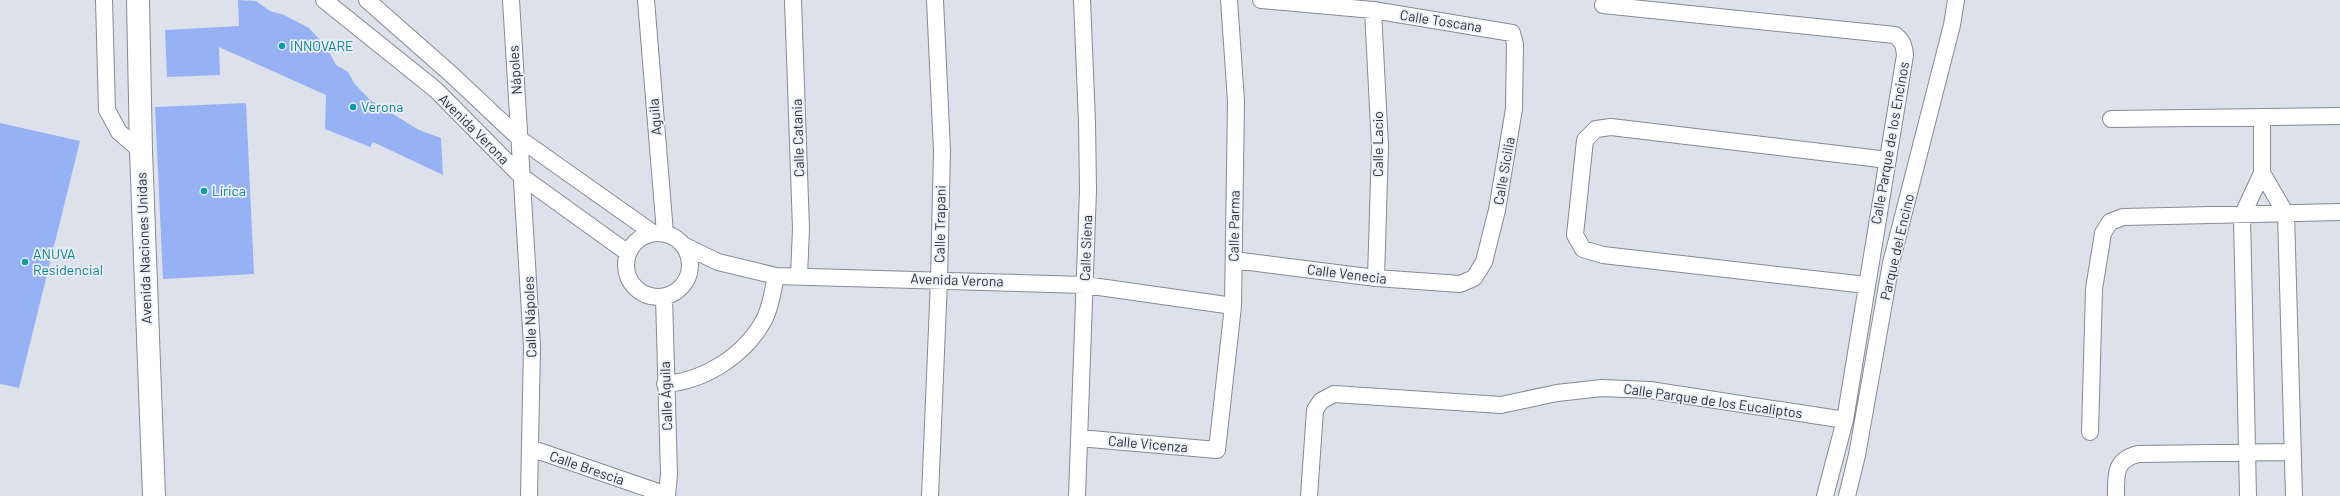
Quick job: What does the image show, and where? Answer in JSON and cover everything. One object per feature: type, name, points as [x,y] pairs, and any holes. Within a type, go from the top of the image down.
[{"type":"street","points":[[104,0],[107,110],[119,132],[140,151]]},
{"type":"street","name":"Avenida Naciones Unidas","points":[[138,0],[140,151],[154,496]]},
{"type":"street","name":"Avenida Verona","points":[[324,0],[436,90],[521,176],[628,253]]},
{"type":"street","points":[[348,18],[363,0]]},
{"type":"street","name":"Avenida Verona","points":[[366,0],[451,74],[520,139],[659,233]]},
{"type":"street","name":"Nápoles","points":[[511,0],[520,139]]},
{"type":"street","name":"Aguila","points":[[646,0],[659,233]]},
{"type":"street","name":"Calle Catania","points":[[793,0],[801,229],[799,276]]},
{"type":"street","name":"Calle Trapani","points":[[930,496],[939,279],[942,151],[935,0]]},
{"type":"street","name":"Calle Siena","points":[[1076,496],[1085,285],[1088,122],[1082,0]]},
{"type":"street","name":"Calle Parma","points":[[1217,450],[1233,306],[1236,101],[1229,0]]},
{"type":"street","name":"Calle Toscana","points":[[1261,0],[1373,10],[1506,31],[1512,33],[1515,44]]},
{"type":"street","name":"Parque del Encino","points":[[1847,496],[1857,455],[1891,263],[1952,25],[1956,0]]},
{"type":"street","name":"Calle Parque de los Encinos","points":[[1603,5],[1894,35],[1901,40],[1905,55],[1845,420],[1825,496]]},
{"type":"street","name":"Calle Lacio","points":[[1373,10],[1380,147],[1376,278]]},
{"type":"street","name":"Calle Sicilia","points":[[1460,284],[1474,278],[1484,262],[1497,210],[1514,109],[1515,44]]},
{"type":"street","points":[[436,90],[451,74]]},
{"type":"street","points":[[2111,119],[2340,116]]},
{"type":"street","points":[[2248,496],[2242,216],[2262,173],[2262,117]]},
{"type":"street","points":[[1866,285],[1603,255],[1583,248],[1575,235],[1585,140],[1596,129],[1611,127],[1888,160]]},
{"type":"street","name":"Calle Nápoles","points":[[520,139],[532,346],[529,496]]},
{"type":"street","points":[[2262,173],[2286,214],[2294,496]]},
{"type":"street","points":[[2090,432],[2094,289],[2103,233],[2110,222],[2123,218],[2242,216],[2340,212]]},
{"type":"street","points":[[659,233],[680,240],[685,246],[690,256],[691,267],[683,286],[674,293],[664,297],[645,294],[630,281],[627,272],[628,253],[634,243],[643,237],[659,233]]},
{"type":"street","name":"Avenida Verona","points":[[685,246],[718,262],[776,276],[939,279],[1085,285],[1233,306]]},
{"type":"street","name":"Calle Venecia","points":[[1234,260],[1376,278],[1460,284]]},
{"type":"street","points":[[691,267],[718,262]]},
{"type":"street","points":[[665,384],[683,383],[705,374],[728,360],[744,347],[764,319],[776,276]]},
{"type":"street","name":"Calle Águila","points":[[664,297],[665,384],[669,474],[667,495]]},
{"type":"street","name":"Calle Parque de los Eucaliptos","points":[[1309,496],[1315,410],[1321,401],[1334,394],[1501,405],[1557,393],[1602,388],[1650,390],[1845,420]]},
{"type":"street","name":"Calle Vicenza","points":[[1079,438],[1217,450]]},
{"type":"street","name":"Calle Brescia","points":[[530,448],[667,495]]},
{"type":"street","points":[[2116,496],[2116,474],[2120,464],[2127,456],[2138,454],[2293,452]]},
{"type":"building","points":[[238,0],[256,1],[270,11],[284,15],[309,28],[327,48],[336,65],[348,72],[354,83],[370,100],[419,130],[441,138],[443,175],[373,142],[370,147],[325,129],[326,95],[219,47],[220,75],[167,77],[165,30],[239,26]]},
{"type":"building","name":"Lírica","points":[[246,103],[254,274],[163,279],[155,107]]},
{"type":"building","name":"ANUVA Residencial","points":[[0,123],[80,141],[19,388],[0,384]]},
{"type":"place","name":"INNOVARE","points":[[282,46]]},
{"type":"place","name":"Verona","points":[[353,107]]},
{"type":"place","name":"Lírica","points":[[204,191]]},
{"type":"place","name":"ANUVA Residencial","points":[[25,262]]}]
